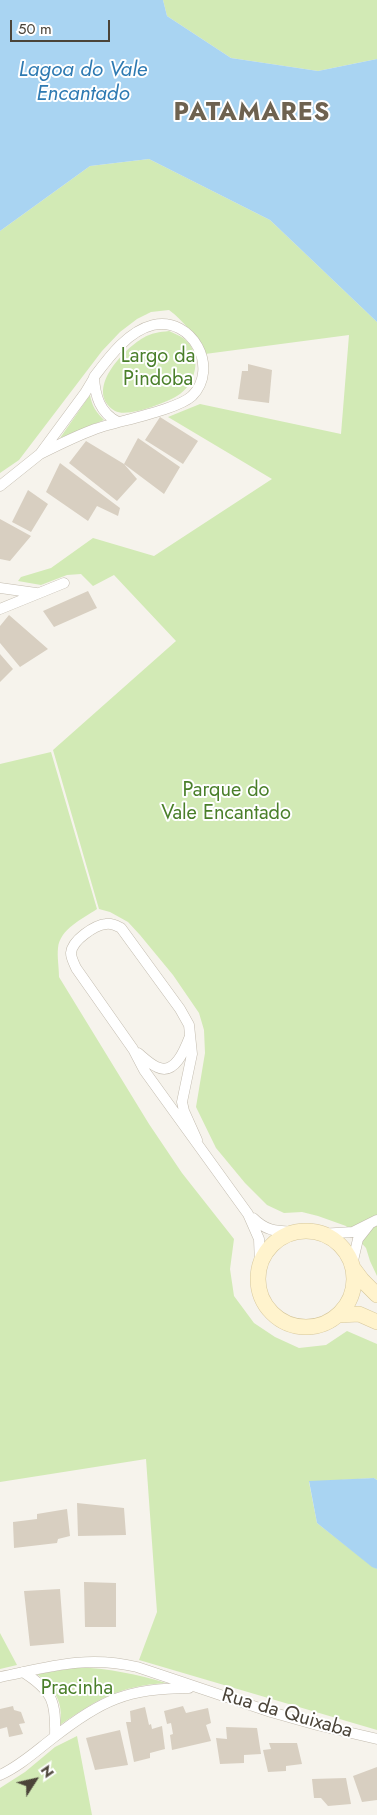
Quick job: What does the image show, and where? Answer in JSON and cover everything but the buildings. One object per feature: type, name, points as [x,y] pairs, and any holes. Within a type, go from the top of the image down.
[{"type":"street","points":[[0,486],[40,454],[94,429],[168,408],[192,396],[199,386],[203,373],[200,349],[184,330],[173,325],[151,326],[136,334],[120,346],[94,377],[85,393],[40,454]]},
{"type":"street","points":[[94,377],[95,390],[103,410],[109,417],[118,422]]},
{"type":"street","points":[[0,610],[64,583]]},
{"type":"street","points":[[0,588],[37,593]]},
{"type":"street","points":[[197,1140],[182,1102],[192,1054],[191,1034],[185,1017],[121,928],[114,924],[107,924],[93,929],[74,945],[71,952],[72,960],[133,1049],[144,1070],[197,1140],[248,1214],[259,1238],[259,1290],[263,1302],[271,1312],[280,1320],[304,1328],[323,1324],[339,1315],[347,1305],[352,1293],[354,1280],[352,1266],[358,1239],[373,1222]]},
{"type":"street","points":[[133,1049],[159,1068],[167,1068],[181,1058],[191,1034]]},
{"type":"street","points":[[248,1214],[265,1228],[274,1231],[312,1232],[331,1238],[340,1245],[362,1280],[377,1295]]},
{"type":"street","points":[[320,1234],[345,1233],[373,1222]]},
{"type":"street","points":[[260,1264],[270,1247],[286,1236],[296,1232]]},
{"type":"street","points":[[339,1315],[359,1314],[377,1322]]},
{"type":"street","name":"Rua da Quixaba","points":[[0,1677],[73,1662],[106,1662],[137,1667],[317,1725],[377,1739]]},
{"type":"street","points":[[24,1672],[39,1683],[48,1693],[54,1706],[55,1736]]},
{"type":"street","name":"Rua da Quixaba","points":[[0,1775],[20,1763],[97,1706],[137,1691],[165,1688],[198,1688]]},
{"type":"green space","points":[[163,0],[377,0],[377,59],[318,71],[231,58],[167,16]]},
{"type":"green space","name":"Parque do Vale Encantado","points":[[149,159],[270,220],[377,322],[377,1276],[366,1248],[346,1226],[302,1212],[284,1213],[267,1205],[245,1183],[216,1148],[196,1107],[205,1053],[204,1030],[199,1013],[173,975],[128,922],[110,912],[99,909],[53,750],[176,641],[114,575],[93,586],[81,574],[67,575],[41,585],[18,581],[21,577],[51,568],[93,538],[154,556],[272,479],[168,417],[200,404],[341,434],[349,335],[205,354],[180,319],[169,310],[151,312],[137,319],[120,332],[102,351],[19,460],[0,473],[0,231],[90,166]]},
{"type":"green space","name":"Largo da Pindoba","points":[[169,331],[183,338],[193,350],[195,366],[191,382],[180,394],[158,405],[138,411],[121,413],[115,411],[106,403],[103,393],[110,371],[135,343],[152,334]]},
{"type":"green space","points":[[90,395],[95,409],[104,420],[60,438]]},
{"type":"green space","points":[[51,752],[97,909],[73,925],[63,935],[58,948],[59,977],[149,1124],[182,1173],[234,1239],[230,1269],[234,1296],[254,1323],[275,1337],[299,1348],[326,1345],[347,1331],[377,1344],[377,1480],[374,1478],[309,1482],[317,1523],[377,1569],[377,1730],[139,1660],[157,1612],[146,1459],[0,1482],[0,764]]},
{"type":"green space","points":[[0,1633],[17,1665],[0,1669]]},
{"type":"green space","name":"Pracinha","points":[[79,1667],[123,1672],[166,1683],[135,1687],[110,1695],[60,1725],[59,1702],[53,1690],[37,1674]]},
{"type":"green space","points":[[77,1736],[92,1815],[0,1815],[0,1788],[25,1772],[55,1747]]},
{"type":"water","name":"Lagoa do Vale Encantado","points":[[0,0],[163,0],[167,16],[231,58],[318,71],[377,59],[377,322],[270,220],[149,159],[90,166],[0,231]]},
{"type":"water","points":[[374,1478],[377,1480],[377,1569],[317,1523],[309,1481]]},
{"type":"district","name":"PATAMARES","points":[[252,114]]}]
